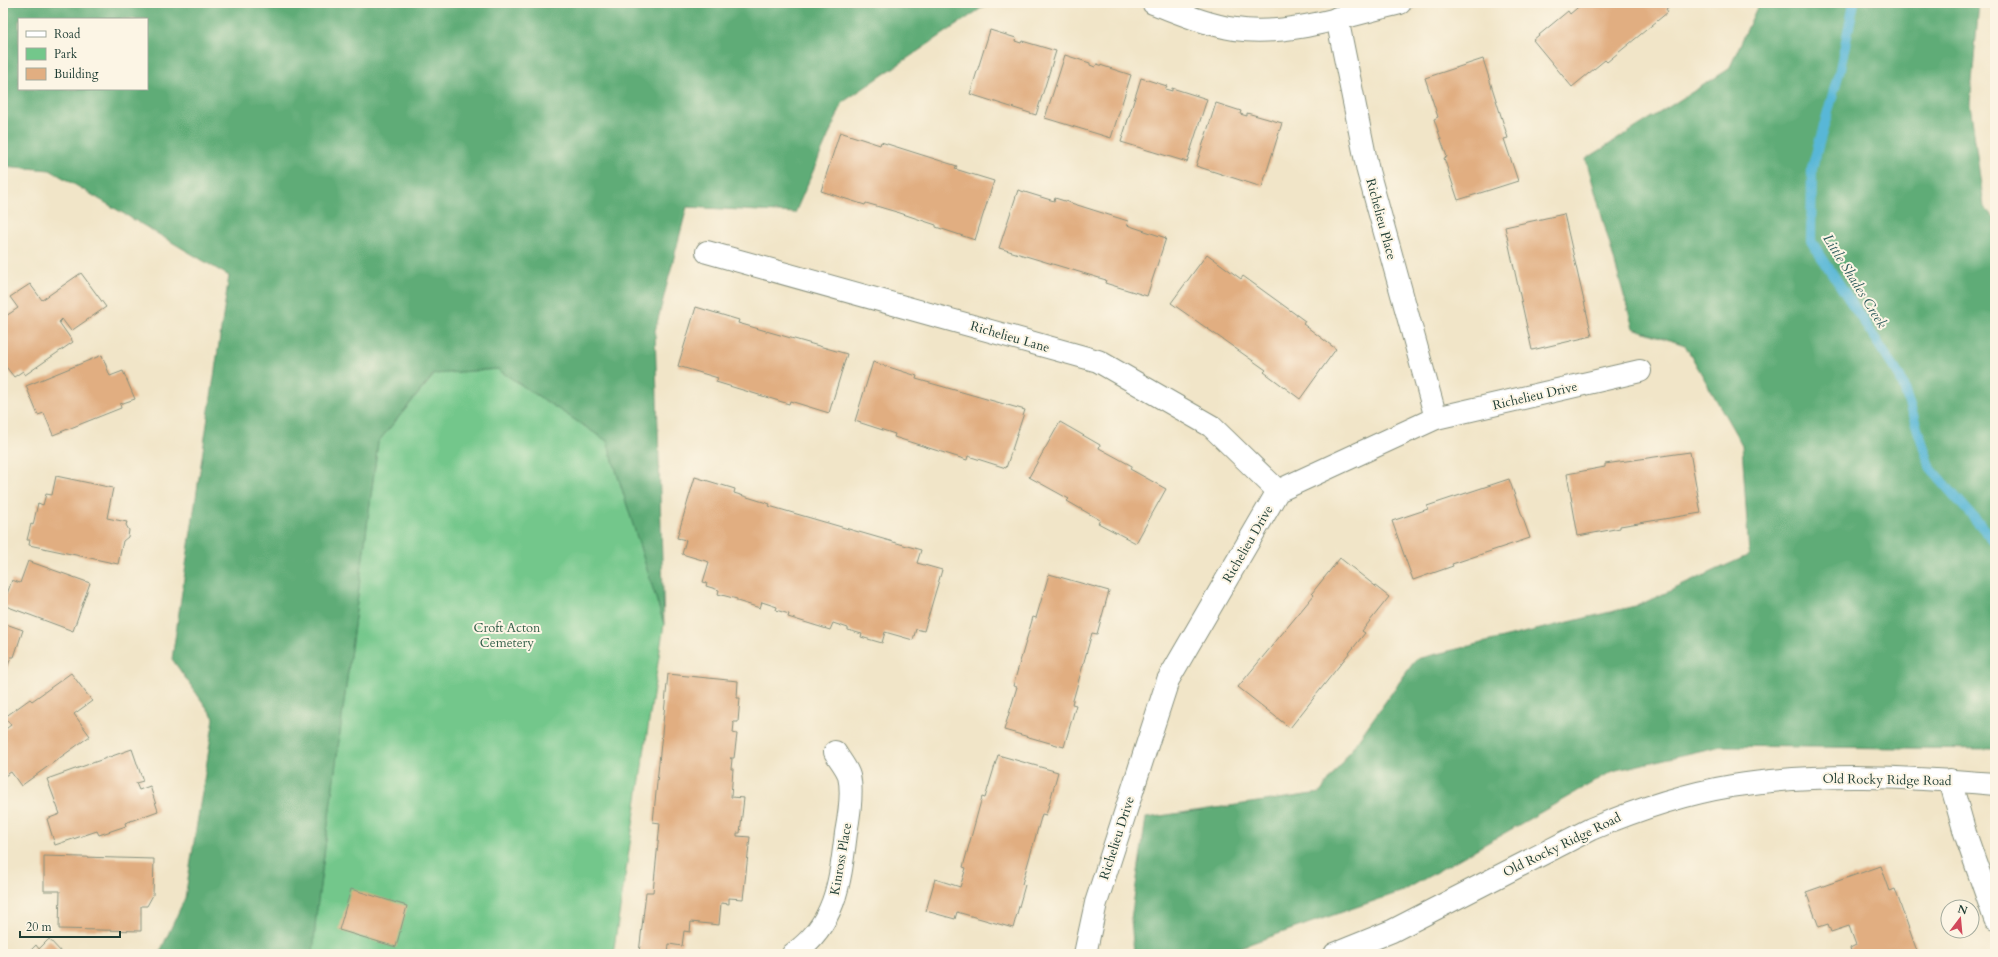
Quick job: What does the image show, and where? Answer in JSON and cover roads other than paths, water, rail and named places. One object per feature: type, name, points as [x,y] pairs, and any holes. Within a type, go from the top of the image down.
[{"type":"street","points":[[1153,3],[1195,18],[1235,29],[1277,31],[1400,3]]},
{"type":"street","name":"Richelieu Place","points":[[1336,18],[1368,171],[1436,418]]},
{"type":"street","name":"Richelieu Lane","points":[[707,252],[1098,361],[1211,426],[1278,491]]},
{"type":"street","name":"Richelieu Drive","points":[[1085,954],[1096,903],[1168,680],[1278,491],[1436,418],[1640,371]]},
{"type":"street","name":"Kinross Place","points":[[793,954],[803,947],[820,928],[831,908],[840,882],[850,808],[849,775],[835,752]]},
{"type":"street","name":"Old Rocky Ridge Road","points":[[1335,954],[1392,931],[1427,914],[1591,829],[1623,815],[1687,795],[1732,786],[1778,780],[1853,778],[1950,780],[1995,784]]},
{"type":"street","points":[[1950,780],[1964,833],[1995,920]]},
{"type":"waterway","name":"Little Shades Creek","points":[[1854,3],[1840,69],[1812,168],[1811,241],[1900,377],[1931,469],[1995,542]]},
{"type":"park label","name":"Croft Acton Cemetery","points":[[507,636]]}]
